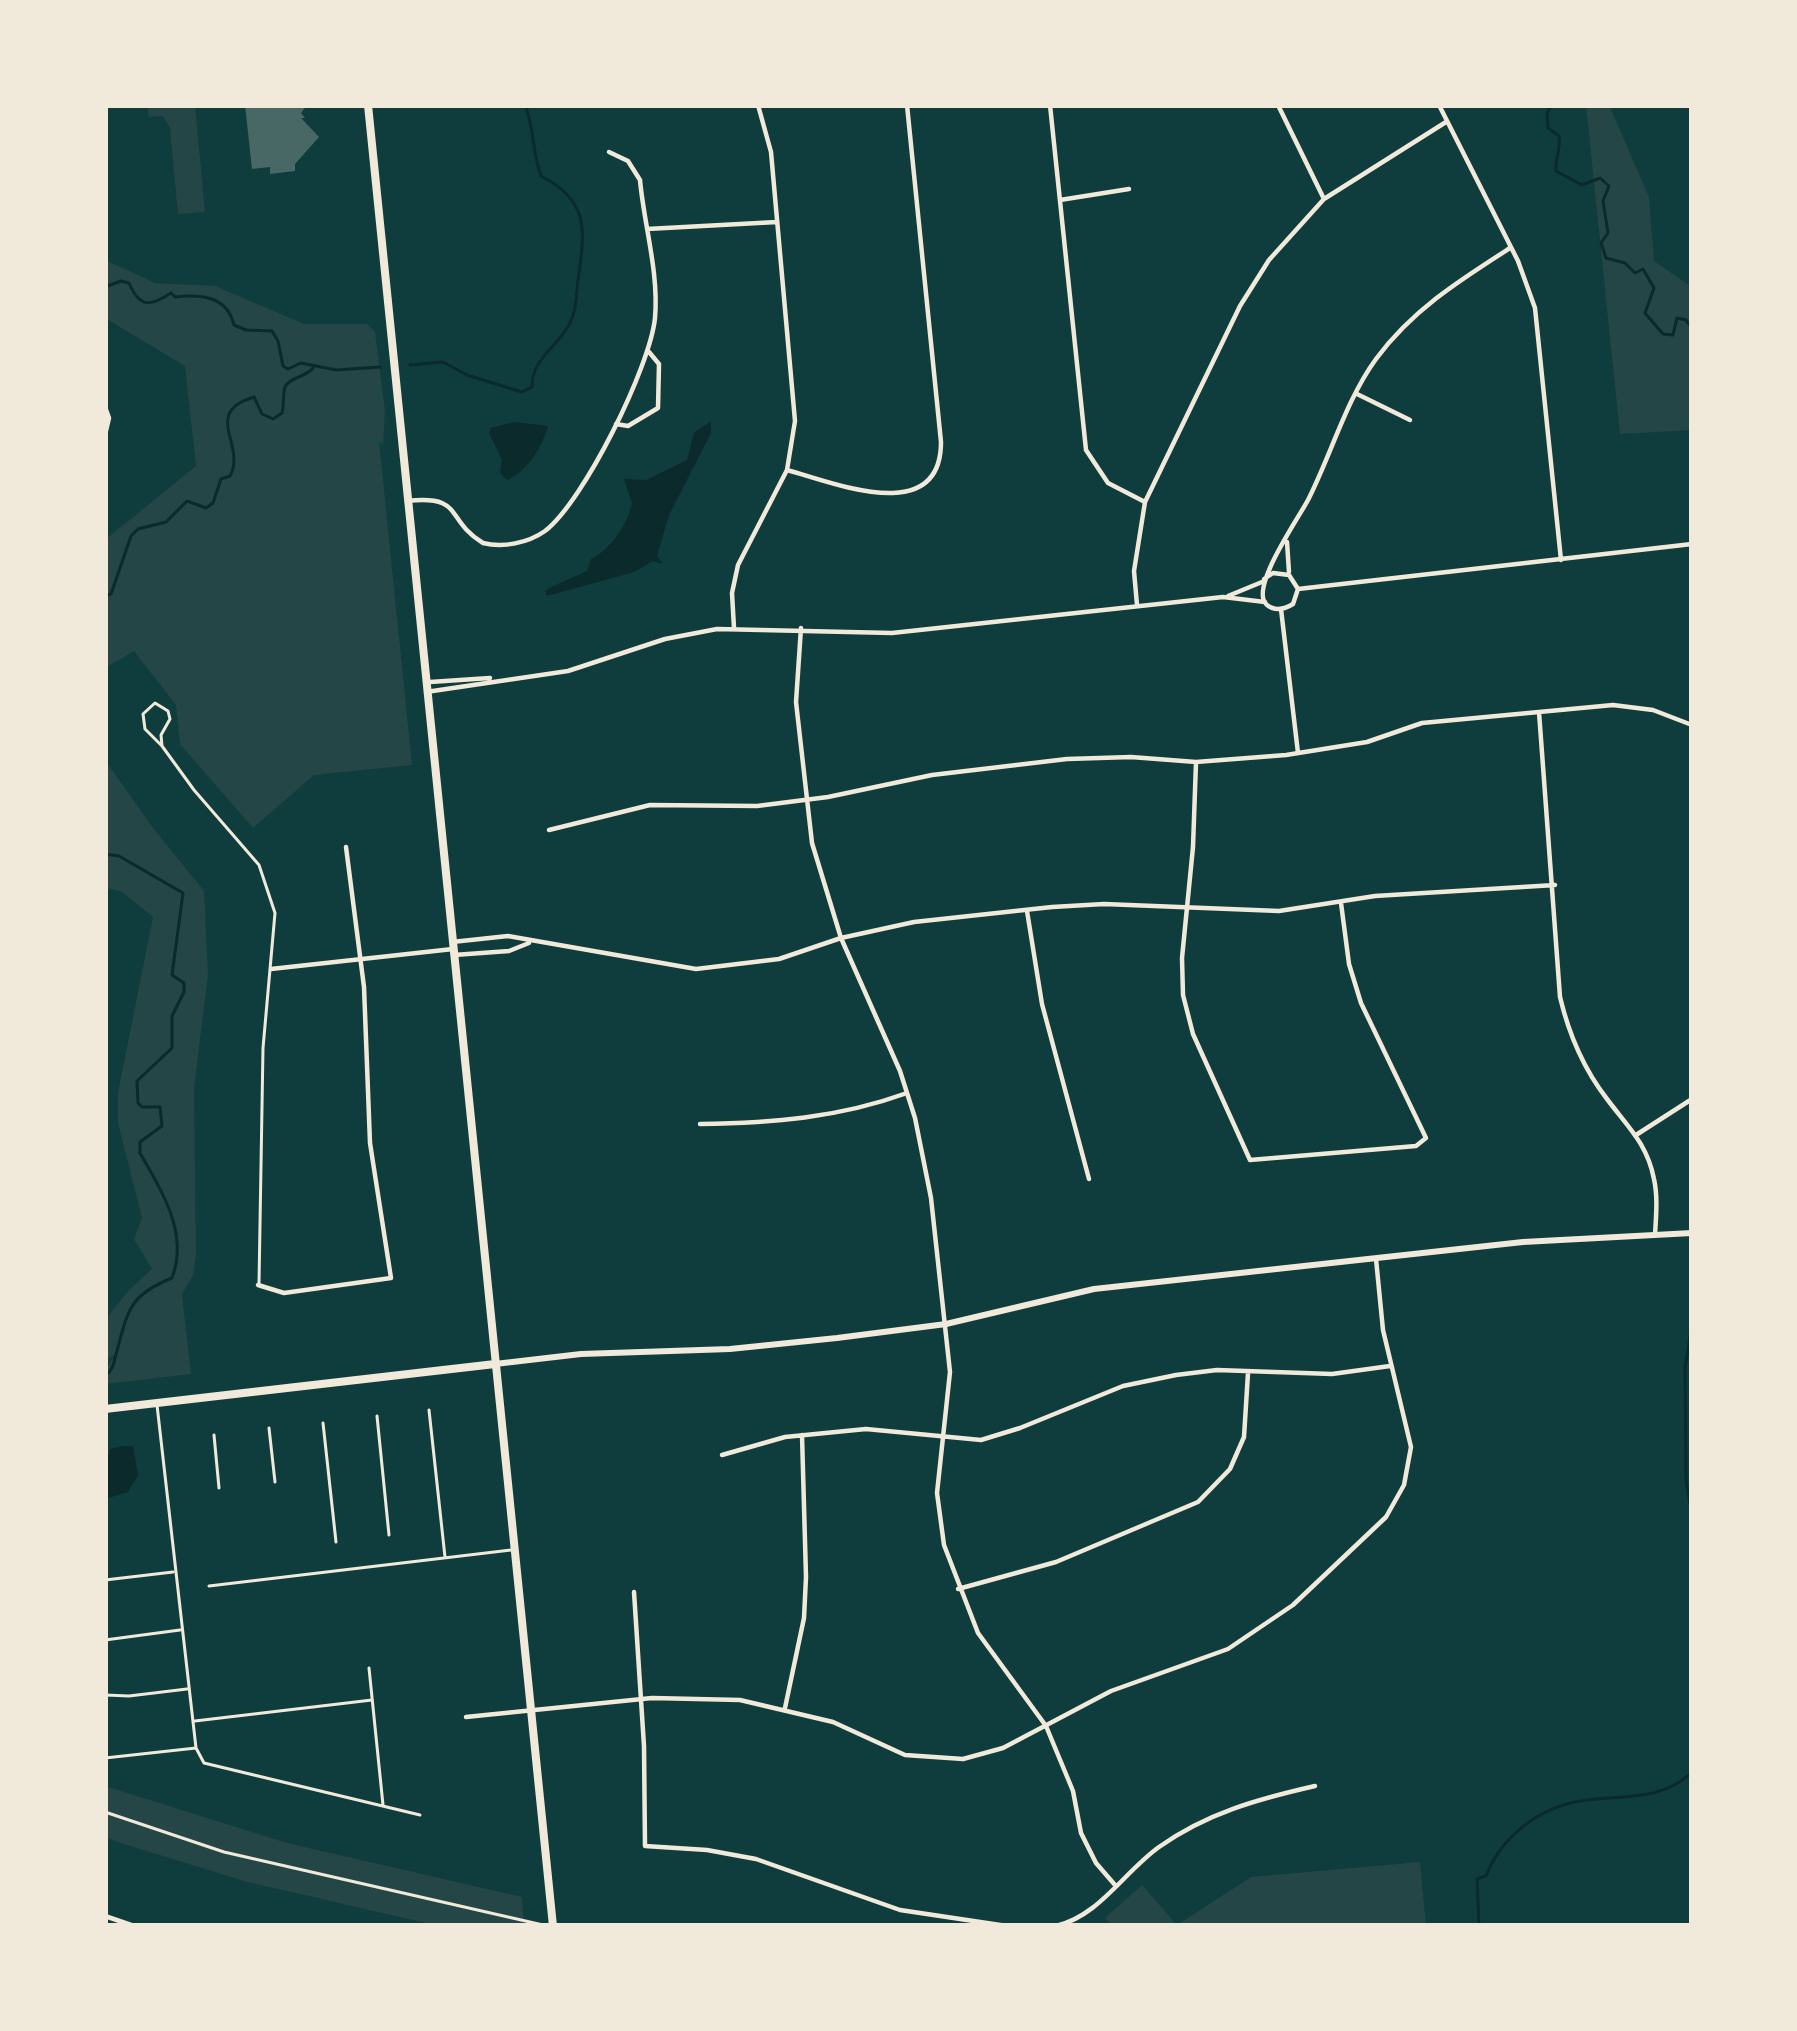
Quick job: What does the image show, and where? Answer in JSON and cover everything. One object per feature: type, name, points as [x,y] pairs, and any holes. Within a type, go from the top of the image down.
[{"type":"main road","points":[[368,105],[550,1926]]},
{"type":"main road","points":[[105,1409],[495,1364]]},
{"type":"street","points":[[734,628],[738,565],[787,470],[795,397],[767,133],[758,105]]},
{"type":"street","points":[[787,470],[887,494],[918,487],[939,464],[941,442],[908,105]]},
{"type":"street","points":[[1050,105],[1086,450],[1108,483],[1145,502]]},
{"type":"street","points":[[1278,105],[1324,199]]},
{"type":"street","points":[[1439,105],[1535,308],[1561,560]]},
{"type":"street","points":[[1137,605],[1134,571],[1145,502],[1240,306],[1270,260],[1324,199],[1446,122]]},
{"type":"street","points":[[407,501],[434,498],[446,502],[483,543],[523,542],[556,520],[616,424],[648,352],[656,311],[634,169],[609,152]]},
{"type":"street","points":[[1060,200],[1129,189]]},
{"type":"street","points":[[647,230],[777,222]]},
{"type":"street","points":[[1265,602],[1261,594],[1264,580],[1375,360],[1420,310],[1510,248]]},
{"type":"street","points":[[616,424],[628,426],[658,408],[659,364],[648,352]]},
{"type":"street","points":[[1357,394],[1411,419]]},
{"type":"street","points":[[105,407],[109,418],[105,435]]},
{"type":"street","points":[[1281,610],[1293,604],[1298,589],[1289,574],[1288,537]]},
{"type":"street","points":[[1298,589],[1692,544]]},
{"type":"street","points":[[1223,597],[1273,573],[1289,574]]},
{"type":"street","points":[[426,687],[473,676],[495,679],[568,670],[665,639],[734,628],[892,633],[1223,597],[1265,602],[1281,610]]},
{"type":"street","points":[[1281,610],[1298,753]]},
{"type":"street","points":[[801,628],[796,702],[818,868],[907,1093],[932,1198],[950,1372],[938,1479],[939,1520],[958,1588],[978,1633],[1046,1726],[1073,1791],[1081,1832],[1096,1863],[1115,1885]]},
{"type":"street","points":[[549,830],[650,805],[725,807],[806,800],[932,775],[1067,759],[1196,762],[1298,753],[1367,742],[1422,723],[1613,705],[1684,719],[1692,725]]},
{"type":"street","points":[[1539,712],[1560,997],[1569,1034],[1585,1067],[1636,1135],[1654,1180],[1655,1235]]},
{"type":"street","points":[[1196,762],[1182,958],[1188,1014],[1250,1160],[1416,1146],[1426,1138],[1361,1003],[1349,964],[1341,903]]},
{"type":"street","points":[[258,1285],[284,1293],[391,1278],[366,1104],[362,959],[346,848]]},
{"type":"street","points":[[271,969],[453,949],[508,936],[696,969],[778,959],[914,922],[1104,904],[1279,911],[1375,896],[1555,885]]},
{"type":"street","points":[[1027,911],[1042,1004],[1089,1179]]},
{"type":"street","points":[[453,949],[509,950],[529,943]]},
{"type":"street","points":[[700,1124],[774,1123],[847,1113],[907,1093]]},
{"type":"street","points":[[1636,1135],[1692,1099]]},
{"type":"street","points":[[495,1364],[647,1349],[730,1349],[946,1324],[1094,1289],[1558,1239],[1692,1233]]},
{"type":"street","points":[[466,1717],[641,1699],[740,1700],[833,1723],[905,1754],[963,1759],[1003,1748],[1112,1691],[1200,1662],[1249,1637],[1293,1606],[1386,1516],[1404,1485],[1411,1447],[1390,1366],[1376,1258]]},
{"type":"street","points":[[722,1454],[802,1435],[882,1429],[994,1437],[1123,1386],[1176,1375],[1248,1370],[1332,1374],[1390,1366]]},
{"type":"street","points":[[958,1588],[1056,1562],[1198,1502],[1229,1469],[1244,1437],[1248,1370]]},
{"type":"street","points":[[784,1708],[803,1618],[806,1577],[802,1435]]},
{"type":"street","points":[[634,1592],[645,1846],[756,1858],[900,1910],[1007,1926]]},
{"type":"street","points":[[1056,1926],[1083,1917],[1165,1843],[1205,1820],[1239,1804],[1315,1786]]},
{"type":"street","points":[[105,1916],[134,1926]]},
{"type":"lane","points":[[161,746],[170,719],[168,711],[154,703],[143,714],[143,724],[194,790],[250,852],[266,879],[275,913],[263,1048],[258,1285]]},
{"type":"lane","points":[[156,1403],[188,1689],[196,1748],[204,1763],[420,1815]]},
{"type":"lane","points":[[429,1409],[445,1558]]},
{"type":"lane","points":[[377,1416],[389,1535]]},
{"type":"lane","points":[[323,1423],[336,1541]]},
{"type":"lane","points":[[269,1428],[275,1482]]},
{"type":"lane","points":[[214,1436],[219,1488]]},
{"type":"lane","points":[[209,1586],[514,1550]]},
{"type":"lane","points":[[105,1580],[175,1572]]},
{"type":"lane","points":[[105,1640],[182,1630]]},
{"type":"lane","points":[[369,1668],[383,1807]]},
{"type":"lane","points":[[105,1695],[188,1689]]},
{"type":"lane","points":[[193,1722],[372,1700]]},
{"type":"lane","points":[[105,1758],[196,1748]]},
{"type":"path","points":[[105,1812],[224,1852],[550,1926]]},
{"type":"shaded area","points":[[147,105],[195,105],[205,212],[178,214],[170,128],[163,116],[149,117]]},
{"type":"shaded area","points":[[1586,105],[1609,105],[1649,197],[1654,261],[1692,287],[1692,430],[1620,434]]},
{"type":"shaded area","points":[[105,260],[155,283],[215,286],[304,324],[367,324],[375,332],[385,411],[383,445],[379,441],[412,765],[314,775],[253,828],[180,744],[176,705],[134,651],[105,668],[105,540],[196,466],[185,366],[105,318]]},
{"type":"shaded area","points":[[711,421],[711,433],[669,515],[657,556],[663,564],[653,561],[634,572],[547,596],[549,588],[587,571],[591,559],[617,536],[632,503],[624,479],[646,480],[687,460],[694,433]]},
{"type":"shaded area","points":[[514,422],[548,426],[533,458],[507,480],[500,473],[502,460],[489,433],[491,428]]},
{"type":"shaded area","points":[[105,760],[204,891],[208,975],[194,1088],[196,1254],[193,1275],[182,1294],[191,1374],[105,1384],[105,1371],[115,1355],[105,1359],[105,1320],[152,1269],[134,1239],[142,1218],[118,1123],[118,1093],[153,917],[122,892],[105,887]]},
{"type":"shaded area","points":[[133,1446],[138,1475],[128,1492],[105,1499],[110,1449]]},
{"type":"shaded area","points":[[105,1786],[287,1843],[522,1897],[524,1926],[439,1926],[244,1881],[124,1844],[105,1837]]},
{"type":"shaded area","points":[[1420,1862],[1426,1926],[1113,1926],[1105,1918],[1142,1885],[1177,1925],[1251,1877]]},
{"type":"building","points":[[245,105],[307,105],[301,113],[305,118],[301,118],[319,137],[295,164],[295,171],[270,174],[270,167],[252,169]]},
{"type":"waterway","points":[[410,365],[443,362],[467,375],[522,392],[532,387],[540,361],[572,319],[582,247],[580,219],[568,196],[541,176],[525,105]]},
{"type":"waterway","points":[[1552,105],[1547,113],[1548,128],[1559,136],[1556,171],[1582,185],[1600,178],[1609,186],[1603,201],[1608,233],[1601,243],[1606,258],[1625,263],[1635,273],[1643,269],[1654,288],[1645,313],[1663,334],[1673,335],[1677,318],[1692,328]]},
{"type":"waterway","points":[[105,287],[129,283],[147,303],[171,293],[212,299],[231,315],[234,325],[272,331],[288,369],[301,363],[336,370],[380,367]]},
{"type":"waterway","points":[[105,596],[111,594],[131,536],[138,529],[166,522],[187,501],[206,508],[213,503],[221,479],[230,476],[234,464],[230,412],[254,397],[262,414],[273,419],[282,413],[287,384],[313,368]]},
{"type":"waterway","points":[[105,854],[119,856],[183,893],[172,975],[184,983],[172,1016],[172,1048],[137,1081],[138,1103],[160,1107],[162,1126],[140,1142],[140,1153],[171,1213],[176,1261],[172,1278],[133,1305],[105,1376]]},
{"type":"waterway","points":[[1692,1324],[1685,1368],[1686,1481],[1692,1514]]},
{"type":"waterway","points":[[1479,1926],[1477,1879],[1486,1876],[1502,1848],[1525,1825],[1569,1803],[1668,1788],[1692,1772]]}]
